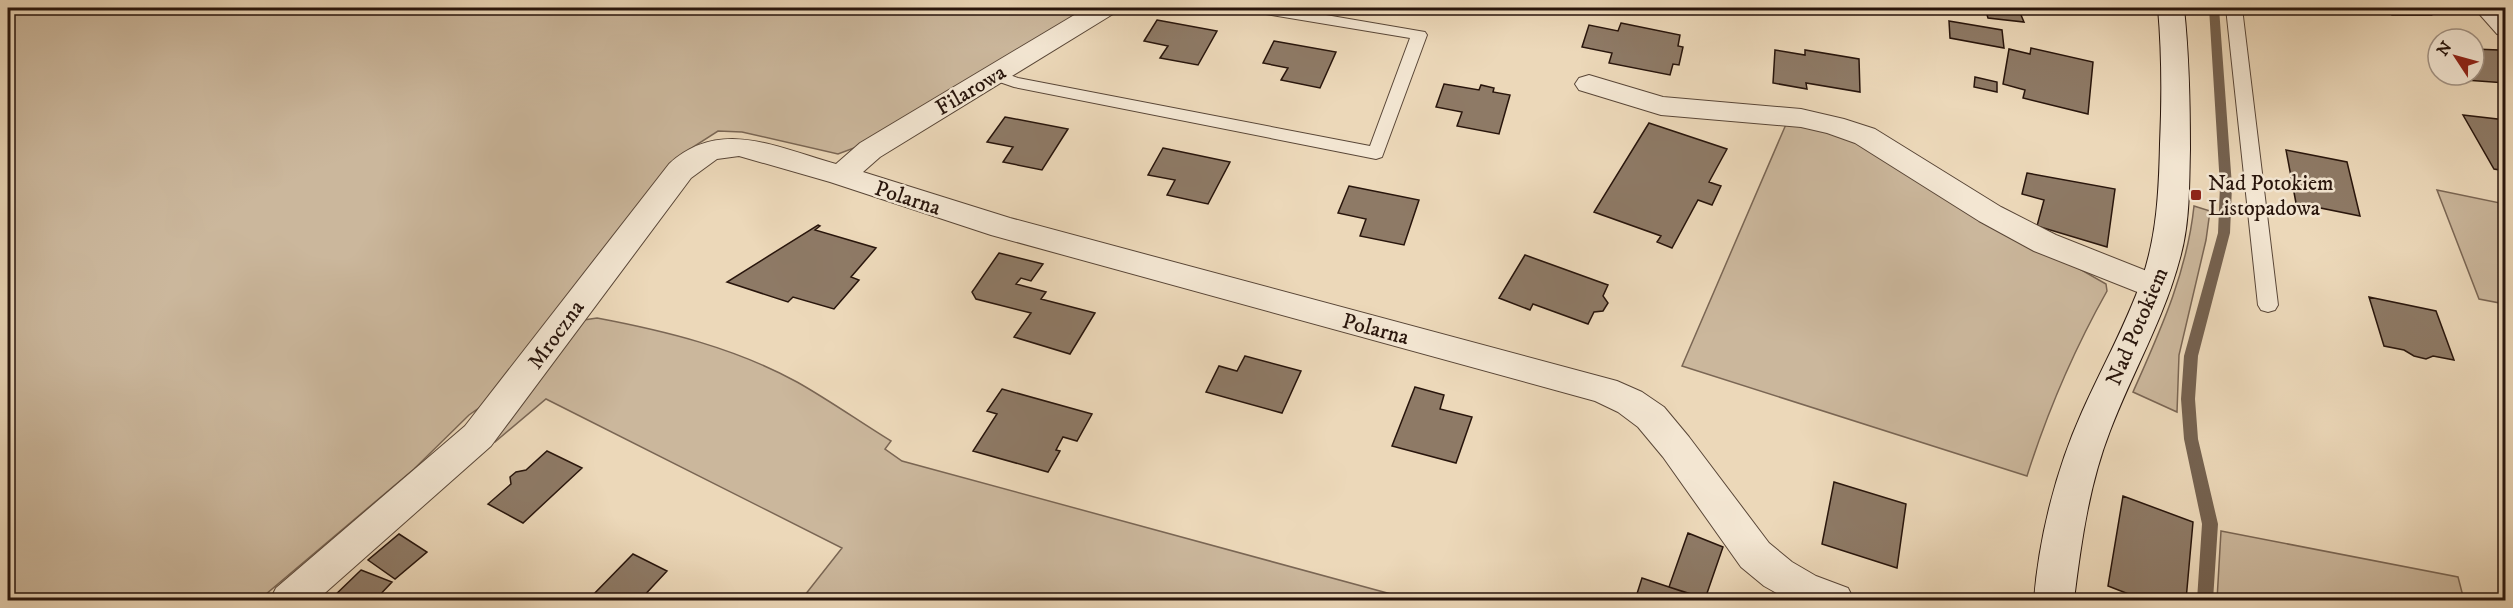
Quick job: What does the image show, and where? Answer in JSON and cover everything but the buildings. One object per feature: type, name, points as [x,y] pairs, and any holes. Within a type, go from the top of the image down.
[{"type":"street","name":"Filarowa","points":[[841,175],[870,150],[1104,8]]},
{"type":"street","name":"Nad Potokiem","points":[[2054,600],[2061,546],[2078,468],[2155,287],[2169,233],[2174,189],[2176,76],[2171,8]]},
{"type":"street","points":[[2487,8],[2505,28]]},
{"type":"street","points":[[1589,84],[1661,106],[1802,118],[1834,125],[1866,136],[1990,214],[2045,243],[2155,287]]},
{"type":"street","name":"Mroczna","points":[[290,600],[478,436],[615,254],[680,171],[695,157],[722,146],[739,147],[841,175]]},
{"type":"street","name":"Polarna","points":[[841,175],[1002,227],[1605,390],[1630,402],[1651,417],[1676,447],[1755,555],[1778,574],[1802,588],[1834,600]]},
{"type":"lane","points":[[994,74],[1014,82],[1376,153],[1419,35],[1260,8]]},
{"type":"lane","points":[[2234,8],[2268,305]]},
{"type":"shaded area","points":[[8,8],[1091,8],[862,145],[838,154],[742,132],[718,131],[693,147],[653,190],[500,393],[469,415],[414,469],[259,600],[8,600]]},
{"type":"shaded area","points":[[1787,122],[1833,128],[2106,284],[2107,291],[2063,381],[2027,476],[1682,366]]},
{"type":"shaded area","points":[[2437,190],[2505,204],[2505,304],[2479,299]]},
{"type":"shaded area","points":[[2194,206],[2210,211],[2206,240],[2179,355],[2177,412],[2133,392],[2179,278]]},
{"type":"shaded area","points":[[597,318],[700,342],[773,370],[809,389],[891,441],[885,449],[902,461],[1413,600],[801,600],[842,548],[546,399],[495,442],[489,440],[577,321]]},
{"type":"shaded area","points":[[2221,531],[2458,577],[2464,600],[2217,600]]},
{"type":"waterway","points":[[2205,600],[2210,524],[2191,439],[2188,399],[2191,356],[2224,233],[2226,186],[2214,8]]},
{"type":"place","name":"Nad Potokiem Listopadowa","points":[[2196,195]]}]
